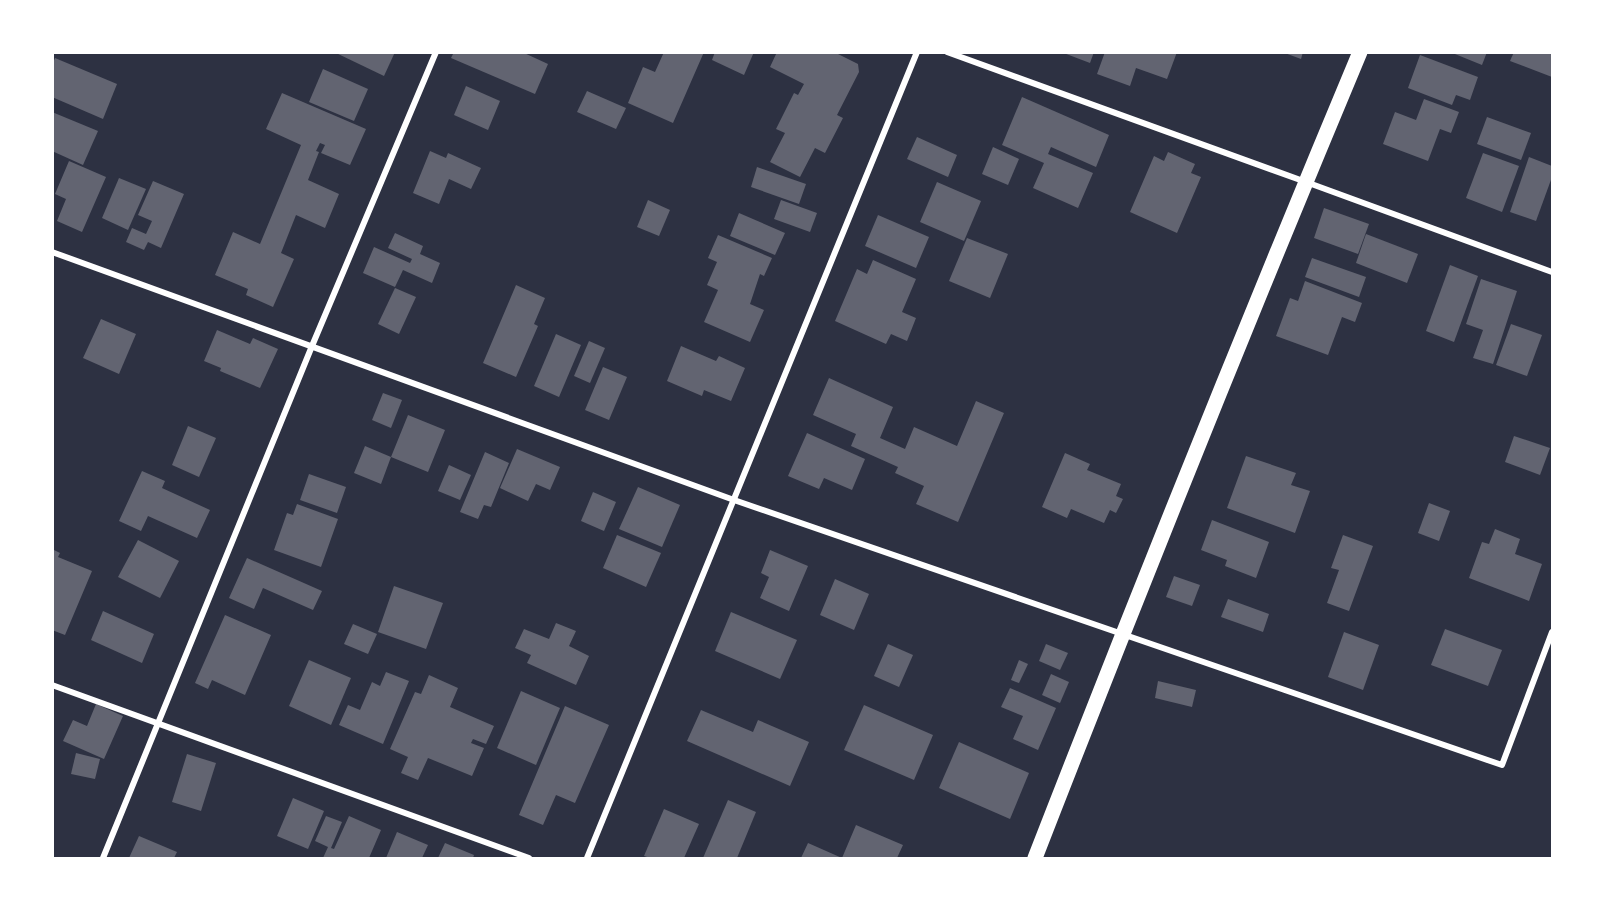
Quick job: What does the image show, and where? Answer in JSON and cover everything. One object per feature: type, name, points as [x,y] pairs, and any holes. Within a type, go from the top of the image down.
[{"type":"main road","points":[[1035,858],[1122,635],[1360,52]]},
{"type":"street","points":[[103,858],[312,346],[436,52]]},
{"type":"street","points":[[587,858],[916,52]]},
{"type":"street","points":[[946,52],[1552,272]]},
{"type":"street","points":[[52,252],[734,500],[1502,765],[1552,632]]},
{"type":"street","points":[[52,685],[530,858]]},
{"type":"building","points":[[334,52],[395,52],[384,76]]},
{"type":"building","points":[[454,52],[522,52],[548,64],[535,94],[451,58]]},
{"type":"building","points":[[664,52],[704,52],[673,123],[628,103],[643,67],[655,72]]},
{"type":"building","points":[[715,52],[754,52],[744,75],[712,60]]},
{"type":"building","points":[[777,52],[834,52],[858,64],[859,72],[837,115],[843,118],[825,153],[815,148],[800,177],[770,162],[785,133],[776,129],[794,93],[798,95],[804,84],[770,67]]},
{"type":"building","points":[[1061,52],[1094,52],[1090,63]]},
{"type":"building","points":[[1105,52],[1177,52],[1167,79],[1136,68],[1130,86],[1097,74]]},
{"type":"building","points":[[1282,52],[1303,52],[1301,59]]},
{"type":"building","points":[[1450,52],[1487,52],[1482,65]]},
{"type":"building","points":[[1514,52],[1552,52],[1552,77],[1510,61]]},
{"type":"building","points":[[1420,55],[1478,77],[1470,100],[1456,95],[1452,105],[1408,88]]},
{"type":"building","points":[[55,58],[117,84],[103,119],[52,97],[52,65]]},
{"type":"building","points":[[323,69],[368,89],[354,121],[309,102]]},
{"type":"building","points":[[466,86],[500,101],[488,130],[454,115]]},
{"type":"building","points":[[587,91],[626,108],[616,129],[577,112]]},
{"type":"building","points":[[282,93],[366,129],[350,165],[321,153],[325,145],[320,143],[316,151],[319,152],[308,180],[339,194],[325,228],[296,215],[281,253],[294,259],[273,307],[246,295],[248,289],[215,275],[233,232],[260,244],[301,145],[266,129]]},
{"type":"building","points":[[1022,97],[1109,135],[1096,167],[1051,147],[1048,154],[1093,173],[1078,208],[1033,188],[1044,163],[1002,145]]},
{"type":"building","points":[[1424,99],[1459,112],[1451,133],[1440,129],[1428,161],[1383,144],[1395,112],[1416,120]]},
{"type":"building","points":[[52,112],[98,131],[83,165],[52,151]]},
{"type":"building","points":[[1487,117],[1531,133],[1521,160],[1477,144]]},
{"type":"building","points":[[917,137],[957,155],[948,177],[907,159]]},
{"type":"building","points":[[993,147],[1019,159],[1008,185],[982,174]]},
{"type":"building","points":[[430,151],[446,158],[448,153],[481,168],[471,189],[449,179],[439,204],[413,193]]},
{"type":"building","points":[[1168,152],[1195,164],[1191,173],[1201,177],[1177,233],[1130,212],[1154,156],[1164,161]]},
{"type":"building","points":[[1483,153],[1519,166],[1502,212],[1466,198]]},
{"type":"building","points":[[1529,157],[1552,166],[1552,177],[1536,221],[1510,212]]},
{"type":"building","points":[[69,161],[106,177],[82,232],[57,221],[66,199],[55,194]]},
{"type":"building","points":[[757,167],[806,184],[799,204],[751,187]]},
{"type":"building","points":[[119,178],[146,189],[128,230],[102,218]]},
{"type":"building","points":[[153,181],[184,194],[161,248],[148,242],[144,250],[126,242],[132,228],[146,234],[152,221],[138,215]]},
{"type":"building","points":[[937,182],[981,201],[964,241],[920,222]]},
{"type":"building","points":[[648,200],[670,210],[659,236],[637,227]]},
{"type":"building","points":[[781,200],[817,213],[810,232],[774,219]]},
{"type":"building","points":[[1324,208],[1369,224],[1358,254],[1314,238]]},
{"type":"building","points":[[739,213],[785,233],[775,255],[730,236]]},
{"type":"building","points":[[878,215],[929,237],[916,268],[865,246]]},
{"type":"building","points":[[395,233],[423,246],[420,254],[440,263],[432,283],[403,270],[395,287],[363,273],[374,247],[410,263],[412,259],[388,248]]},
{"type":"building","points":[[1366,234],[1418,254],[1407,283],[1356,263]]},
{"type":"building","points":[[718,235],[772,258],[764,276],[760,274],[750,304],[764,310],[750,342],[704,322],[718,290],[707,285],[717,262],[708,258]]},
{"type":"building","points":[[967,238],[1008,254],[990,298],[949,281]]},
{"type":"building","points":[[1312,258],[1366,277],[1359,297],[1305,277]]},
{"type":"building","points":[[873,260],[916,279],[902,312],[916,318],[907,341],[891,334],[886,344],[835,321],[857,269],[867,274]]},
{"type":"building","points":[[1450,265],[1478,276],[1454,342],[1426,331]]},
{"type":"building","points":[[1481,279],[1517,291],[1493,364],[1473,358],[1483,330],[1466,324]]},
{"type":"building","points":[[1305,281],[1362,303],[1355,322],[1342,317],[1328,355],[1276,336],[1290,298],[1298,301]]},
{"type":"building","points":[[516,285],[545,298],[534,324],[538,326],[516,377],[483,363]]},
{"type":"building","points":[[395,288],[416,297],[399,334],[378,324]]},
{"type":"building","points":[[101,319],[136,334],[119,374],[83,358]]},
{"type":"building","points":[[1511,324],[1542,335],[1527,376],[1496,365]]},
{"type":"building","points":[[217,330],[250,344],[253,338],[278,349],[260,388],[220,371],[221,368],[204,361]]},
{"type":"building","points":[[556,334],[581,345],[559,397],[534,386]]},
{"type":"building","points":[[589,341],[605,348],[590,383],[574,376]]},
{"type":"building","points":[[681,346],[716,361],[719,356],[745,368],[731,401],[704,390],[702,396],[667,381]]},
{"type":"building","points":[[603,367],[627,377],[609,420],[585,410]]},
{"type":"building","points":[[829,378],[893,407],[880,438],[905,449],[914,427],[957,446],[976,401],[1004,413],[958,522],[916,504],[924,486],[895,473],[898,467],[851,446],[856,434],[813,415]]},
{"type":"building","points":[[383,393],[402,400],[391,428],[372,420]]},
{"type":"building","points":[[408,415],[445,430],[428,472],[391,457]]},
{"type":"building","points":[[188,426],[216,438],[199,477],[172,465]]},
{"type":"building","points":[[807,433],[865,459],[852,490],[824,478],[819,489],[788,476]]},
{"type":"building","points":[[1514,436],[1550,448],[1540,475],[1505,462]]},
{"type":"building","points":[[365,446],[391,457],[381,484],[354,473]]},
{"type":"building","points":[[517,449],[560,467],[550,490],[536,484],[528,501],[500,488]]},
{"type":"building","points":[[485,452],[509,463],[491,507],[484,505],[478,519],[460,512]]},
{"type":"building","points":[[1065,453],[1090,464],[1087,470],[1121,484],[1116,496],[1123,499],[1116,513],[1110,510],[1104,523],[1071,509],[1067,518],[1042,507]]},
{"type":"building","points":[[1246,456],[1296,473],[1291,485],[1310,491],[1295,533],[1227,508]]},
{"type":"building","points":[[449,465],[471,475],[460,500],[438,491]]},
{"type":"building","points":[[142,471],[165,481],[162,488],[210,510],[197,538],[148,516],[141,531],[119,521]]},
{"type":"building","points":[[309,474],[346,487],[337,513],[300,500]]},
{"type":"building","points":[[638,487],[680,505],[662,547],[619,529]]},
{"type":"building","points":[[593,492],[616,502],[604,531],[581,521]]},
{"type":"building","points":[[1429,503],[1450,511],[1439,541],[1418,533]]},
{"type":"building","points":[[297,504],[338,519],[321,567],[274,550],[287,513],[293,515]]},
{"type":"building","points":[[1212,520],[1269,542],[1256,578],[1225,566],[1227,560],[1201,550]]},
{"type":"building","points":[[1495,529],[1520,539],[1515,554],[1542,564],[1529,601],[1469,578],[1482,542],[1489,544]]},
{"type":"building","points":[[617,535],[661,553],[646,587],[603,568]]},
{"type":"building","points":[[1343,535],[1373,546],[1349,611],[1327,603],[1339,570],[1331,568]]},
{"type":"building","points":[[138,540],[179,561],[160,598],[118,577]]},
{"type":"building","points":[[52,549],[60,553],[58,557],[92,571],[65,635],[52,630]]},
{"type":"building","points":[[770,550],[808,566],[789,611],[760,598],[769,577],[761,573]]},
{"type":"building","points":[[247,558],[322,591],[313,610],[263,588],[254,609],[229,598]]},
{"type":"building","points":[[1174,576],[1200,585],[1192,606],[1166,597]]},
{"type":"building","points":[[835,579],[869,594],[854,630],[820,615]]},
{"type":"building","points":[[394,586],[443,603],[426,649],[378,632]]},
{"type":"building","points":[[1228,599],[1269,614],[1263,632],[1221,617]]},
{"type":"building","points":[[103,611],[154,634],[142,663],[91,640]]},
{"type":"building","points":[[731,612],[797,640],[780,679],[715,651]]},
{"type":"building","points":[[225,615],[271,635],[245,695],[212,680],[208,689],[195,683]]},
{"type":"building","points":[[556,623],[576,631],[569,646],[589,656],[576,685],[527,663],[531,655],[515,648],[524,629],[549,639]]},
{"type":"building","points":[[353,624],[377,634],[368,654],[344,644]]},
{"type":"building","points":[[1445,629],[1502,650],[1488,686],[1431,665]]},
{"type":"building","points":[[1344,632],[1379,645],[1363,690],[1328,677]]},
{"type":"building","points":[[888,644],[913,655],[899,687],[874,676]]},
{"type":"building","points":[[1046,644],[1068,653],[1060,670],[1039,661]]},
{"type":"building","points":[[309,660],[351,678],[331,725],[289,706]]},
{"type":"building","points":[[1019,660],[1028,664],[1019,683],[1011,680]]},
{"type":"building","points":[[386,672],[409,681],[383,744],[339,725],[348,705],[360,710],[372,682],[380,686]]},
{"type":"building","points":[[1051,674],[1069,682],[1060,703],[1042,695]]},
{"type":"building","points":[[429,675],[458,688],[450,707],[494,726],[486,744],[473,739],[471,743],[484,748],[472,776],[428,758],[418,780],[401,773],[408,757],[390,749],[415,692],[421,694]]},
{"type":"building","points":[[1158,681],[1196,690],[1192,707],[1155,698]]},
{"type":"building","points":[[1010,688],[1056,708],[1038,750],[1013,739],[1023,716],[1001,707]]},
{"type":"building","points":[[521,691],[560,708],[536,765],[497,748]]},
{"type":"building","points":[[96,704],[123,716],[104,759],[63,741],[73,720],[87,726]]},
{"type":"building","points":[[864,705],[933,735],[914,780],[844,750]]},
{"type":"building","points":[[565,706],[609,725],[575,803],[556,795],[543,825],[519,815]]},
{"type":"building","points":[[701,710],[753,732],[758,720],[809,742],[790,786],[687,741]]},
{"type":"building","points":[[959,742],[1029,773],[1010,819],[939,788]]},
{"type":"building","points":[[76,753],[100,759],[95,779],[71,774]]},
{"type":"building","points":[[187,754],[216,763],[201,811],[172,802]]},
{"type":"building","points":[[293,798],[324,811],[308,849],[277,836]]},
{"type":"building","points":[[728,800],[756,812],[737,858],[703,858]]},
{"type":"building","points":[[664,809],[699,824],[684,858],[644,856]]},
{"type":"building","points":[[326,816],[342,822],[331,848],[334,849],[349,816],[381,830],[369,858],[323,858],[328,847],[315,841]]},
{"type":"building","points":[[856,825],[903,845],[897,858],[842,858]]},
{"type":"building","points":[[397,832],[428,845],[422,858],[386,858]]},
{"type":"building","points":[[139,836],[177,852],[174,858],[129,858]]},
{"type":"building","points":[[445,843],[474,855],[473,858],[438,858]]},
{"type":"building","points":[[808,843],[842,858],[801,858]]}]
